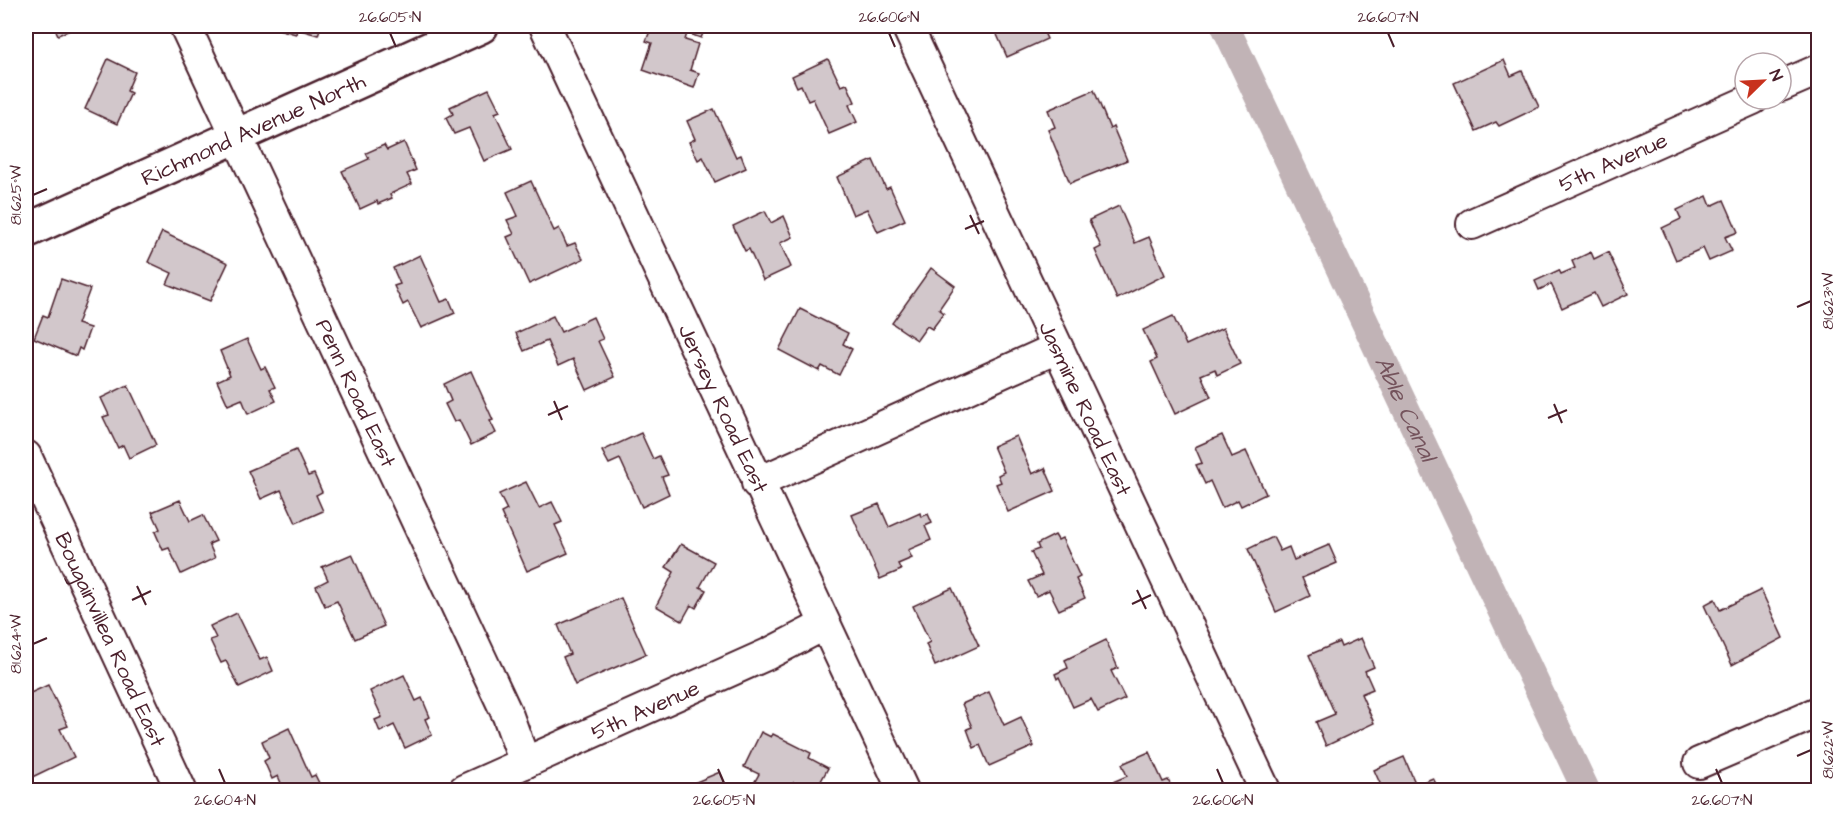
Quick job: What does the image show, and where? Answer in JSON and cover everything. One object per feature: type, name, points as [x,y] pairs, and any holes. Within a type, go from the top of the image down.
[{"type":"street","name":"Penn Road East","points":[[185,26],[508,716],[525,763]]},
{"type":"street","name":"Richmond Avenue North","points":[[26,231],[481,26]]},
{"type":"street","name":"Jersey Road East","points":[[544,26],[903,790]]},
{"type":"street","name":"Jasmine Road East","points":[[907,26],[1265,790]]},
{"type":"street","points":[[1793,81],[1818,70]]},
{"type":"street","name":"5th Avenue","points":[[1473,224],[1733,108]]},
{"type":"street","points":[[757,483],[1058,348]]},
{"type":"street","name":"Bougainvillea Road East","points":[[26,456],[181,790]]},
{"type":"street","name":"5th Avenue","points":[[464,790],[768,654],[824,625]]},
{"type":"street","points":[[1699,764],[1818,712]]},
{"type":"building","points":[[54,26],[80,26],[58,35]]},
{"type":"building","points":[[267,26],[321,26],[318,35],[297,29],[296,34]]},
{"type":"building","points":[[652,26],[706,26],[701,38],[687,33],[685,40],[698,44],[690,70],[699,73],[694,88],[643,70],[652,43],[646,41]]},
{"type":"building","points":[[1012,26],[1041,26],[1047,39],[1007,57],[994,28],[997,27],[999,31]]},
{"type":"building","points":[[108,59],[135,72],[127,91],[131,93],[117,124],[85,109]]},
{"type":"building","points":[[828,59],[841,86],[847,84],[855,102],[849,105],[857,122],[829,134],[813,99],[808,101],[801,85],[797,87],[792,76]]},
{"type":"building","points":[[1504,60],[1511,76],[1522,71],[1539,107],[1499,126],[1496,122],[1476,131],[1454,83]]},
{"type":"building","points":[[489,89],[500,111],[495,113],[512,149],[484,161],[469,128],[454,134],[446,118],[453,114],[450,107]]},
{"type":"building","points":[[1094,90],[1110,129],[1113,127],[1127,160],[1070,183],[1048,130],[1055,127],[1048,110]]},
{"type":"building","points":[[714,109],[736,157],[741,155],[746,168],[715,182],[703,157],[698,160],[689,142],[695,139],[687,121]]},
{"type":"building","points":[[26,128],[30,128],[28,163],[26,163]]},
{"type":"building","points":[[404,142],[416,170],[407,174],[412,184],[390,194],[392,198],[378,204],[377,201],[360,209],[342,171],[369,159],[366,153],[384,145],[387,150]]},
{"type":"building","points":[[873,160],[886,189],[890,187],[905,220],[878,232],[867,209],[853,215],[837,177]]},
{"type":"building","points":[[531,181],[554,231],[559,228],[567,246],[575,243],[583,259],[529,284],[507,237],[514,234],[507,220],[518,216],[507,192]]},
{"type":"building","points":[[1707,196],[1711,206],[1724,200],[1738,232],[1725,237],[1732,251],[1709,261],[1703,248],[1676,260],[1662,228],[1681,219],[1677,210]]},
{"type":"building","points":[[1119,206],[1135,243],[1149,237],[1165,275],[1117,299],[1095,250],[1101,247],[1089,220]]},
{"type":"building","points":[[765,211],[771,223],[784,216],[793,237],[780,243],[791,267],[763,280],[749,249],[745,251],[733,226]]},
{"type":"building","points":[[162,232],[228,263],[210,301],[167,284],[172,273],[148,262]]},
{"type":"building","points":[[1591,252],[1594,259],[1608,252],[1628,294],[1601,307],[1594,293],[1562,308],[1551,284],[1539,290],[1535,281],[1559,270],[1561,274],[1575,268],[1572,261]]},
{"type":"building","points":[[420,255],[441,302],[449,299],[455,313],[421,328],[408,302],[403,305],[394,286],[400,284],[393,268]]},
{"type":"building","points":[[931,268],[955,286],[939,309],[944,313],[932,329],[927,326],[917,340],[892,323]]},
{"type":"building","points":[[61,279],[90,289],[77,324],[90,328],[82,350],[79,348],[76,356],[34,338],[43,315],[48,317]]},
{"type":"building","points":[[800,309],[848,333],[843,344],[852,349],[839,375],[822,366],[819,371],[779,350]]},
{"type":"building","points":[[553,316],[561,332],[593,317],[603,339],[598,341],[615,377],[587,390],[573,359],[558,366],[547,341],[524,351],[516,333]]},
{"type":"building","points":[[1173,316],[1186,345],[1223,328],[1240,364],[1217,375],[1215,369],[1201,375],[1211,397],[1175,414],[1151,362],[1157,359],[1143,330]]},
{"type":"building","points":[[247,339],[261,369],[265,367],[275,387],[270,389],[276,401],[248,414],[242,399],[228,405],[217,381],[230,375],[220,351]]},
{"type":"building","points":[[471,371],[493,420],[490,421],[496,433],[471,445],[459,420],[454,422],[445,404],[451,401],[444,384]]},
{"type":"building","points":[[128,385],[156,445],[129,458],[123,445],[118,448],[103,417],[109,415],[101,398]]},
{"type":"building","points":[[641,433],[653,459],[659,456],[668,475],[662,477],[669,494],[642,507],[620,459],[609,464],[602,451]]},
{"type":"building","points":[[1222,435],[1232,457],[1246,451],[1266,494],[1241,506],[1238,500],[1222,508],[1210,481],[1205,484],[1196,465],[1202,463],[1195,447]]},
{"type":"building","points":[[1016,436],[1032,474],[1045,468],[1055,491],[1008,512],[996,484],[1001,482],[998,475],[1004,472],[993,446]]},
{"type":"building","points":[[296,450],[308,476],[314,474],[322,492],[316,495],[323,511],[296,523],[281,490],[261,499],[248,471]]},
{"type":"building","points":[[526,482],[539,508],[552,502],[562,522],[555,525],[568,553],[527,571],[501,513],[507,510],[499,494]]},
{"type":"building","points":[[180,500],[190,521],[203,515],[216,541],[209,544],[215,558],[181,574],[169,548],[163,550],[155,532],[160,529],[152,512]]},
{"type":"building","points":[[879,504],[889,527],[920,513],[921,517],[928,514],[932,523],[925,526],[931,540],[908,550],[912,558],[898,564],[901,570],[880,579],[852,515]]},
{"type":"building","points":[[1055,535],[1058,540],[1062,538],[1080,577],[1076,579],[1085,598],[1059,610],[1049,590],[1036,596],[1028,581],[1042,575],[1031,552],[1039,549],[1037,544]]},
{"type":"building","points":[[1273,537],[1280,551],[1289,547],[1294,560],[1329,545],[1337,563],[1302,578],[1310,596],[1276,612],[1248,549]]},
{"type":"building","points":[[681,544],[714,562],[700,587],[706,590],[696,608],[691,605],[682,621],[656,606],[674,572],[666,567]]},
{"type":"building","points":[[352,554],[384,626],[355,639],[337,601],[325,606],[316,586],[328,580],[322,567]]},
{"type":"building","points":[[952,588],[979,646],[935,666],[926,644],[930,642],[913,606]]},
{"type":"building","points":[[1761,590],[1783,638],[1732,665],[1704,605],[1715,599],[1720,610]]},
{"type":"building","points":[[621,598],[646,654],[575,685],[563,657],[570,654],[558,625]]},
{"type":"building","points":[[237,613],[260,660],[267,657],[273,671],[239,687],[226,661],[221,663],[210,640],[216,638],[210,626]]},
{"type":"building","points":[[1361,638],[1374,667],[1365,671],[1373,689],[1361,694],[1374,723],[1326,746],[1316,722],[1335,714],[1309,655],[1339,642],[1341,647]]},
{"type":"building","points":[[1106,640],[1118,668],[1111,671],[1125,699],[1098,712],[1091,699],[1073,707],[1059,677],[1057,679],[1055,674],[1068,668],[1065,660]]},
{"type":"building","points":[[404,675],[416,701],[422,698],[430,717],[425,719],[432,735],[405,748],[394,725],[380,732],[375,720],[382,717],[370,691]]},
{"type":"building","points":[[48,685],[68,726],[60,729],[74,757],[26,780],[26,695]]},
{"type":"building","points":[[989,692],[1004,725],[1021,717],[1034,746],[989,766],[980,745],[974,748],[967,729],[972,727],[962,704]]},
{"type":"building","points":[[289,728],[311,777],[315,775],[322,789],[284,790],[278,776],[272,779],[264,761],[269,758],[262,741]]},
{"type":"building","points":[[761,732],[771,737],[773,734],[811,753],[809,758],[828,768],[816,790],[791,790],[794,782],[789,790],[768,790],[754,783],[759,774],[744,767]]},
{"type":"building","points":[[1149,752],[1163,782],[1168,780],[1173,790],[1104,789],[1127,776],[1122,764]]},
{"type":"building","points":[[1404,757],[1416,785],[1433,778],[1439,790],[1383,790],[1374,770]]},
{"type":"building","points":[[720,772],[728,790],[690,790],[689,785]]},
{"type":"waterway","name":"Able Canal","points":[[1225,26],[1586,790]]}]
